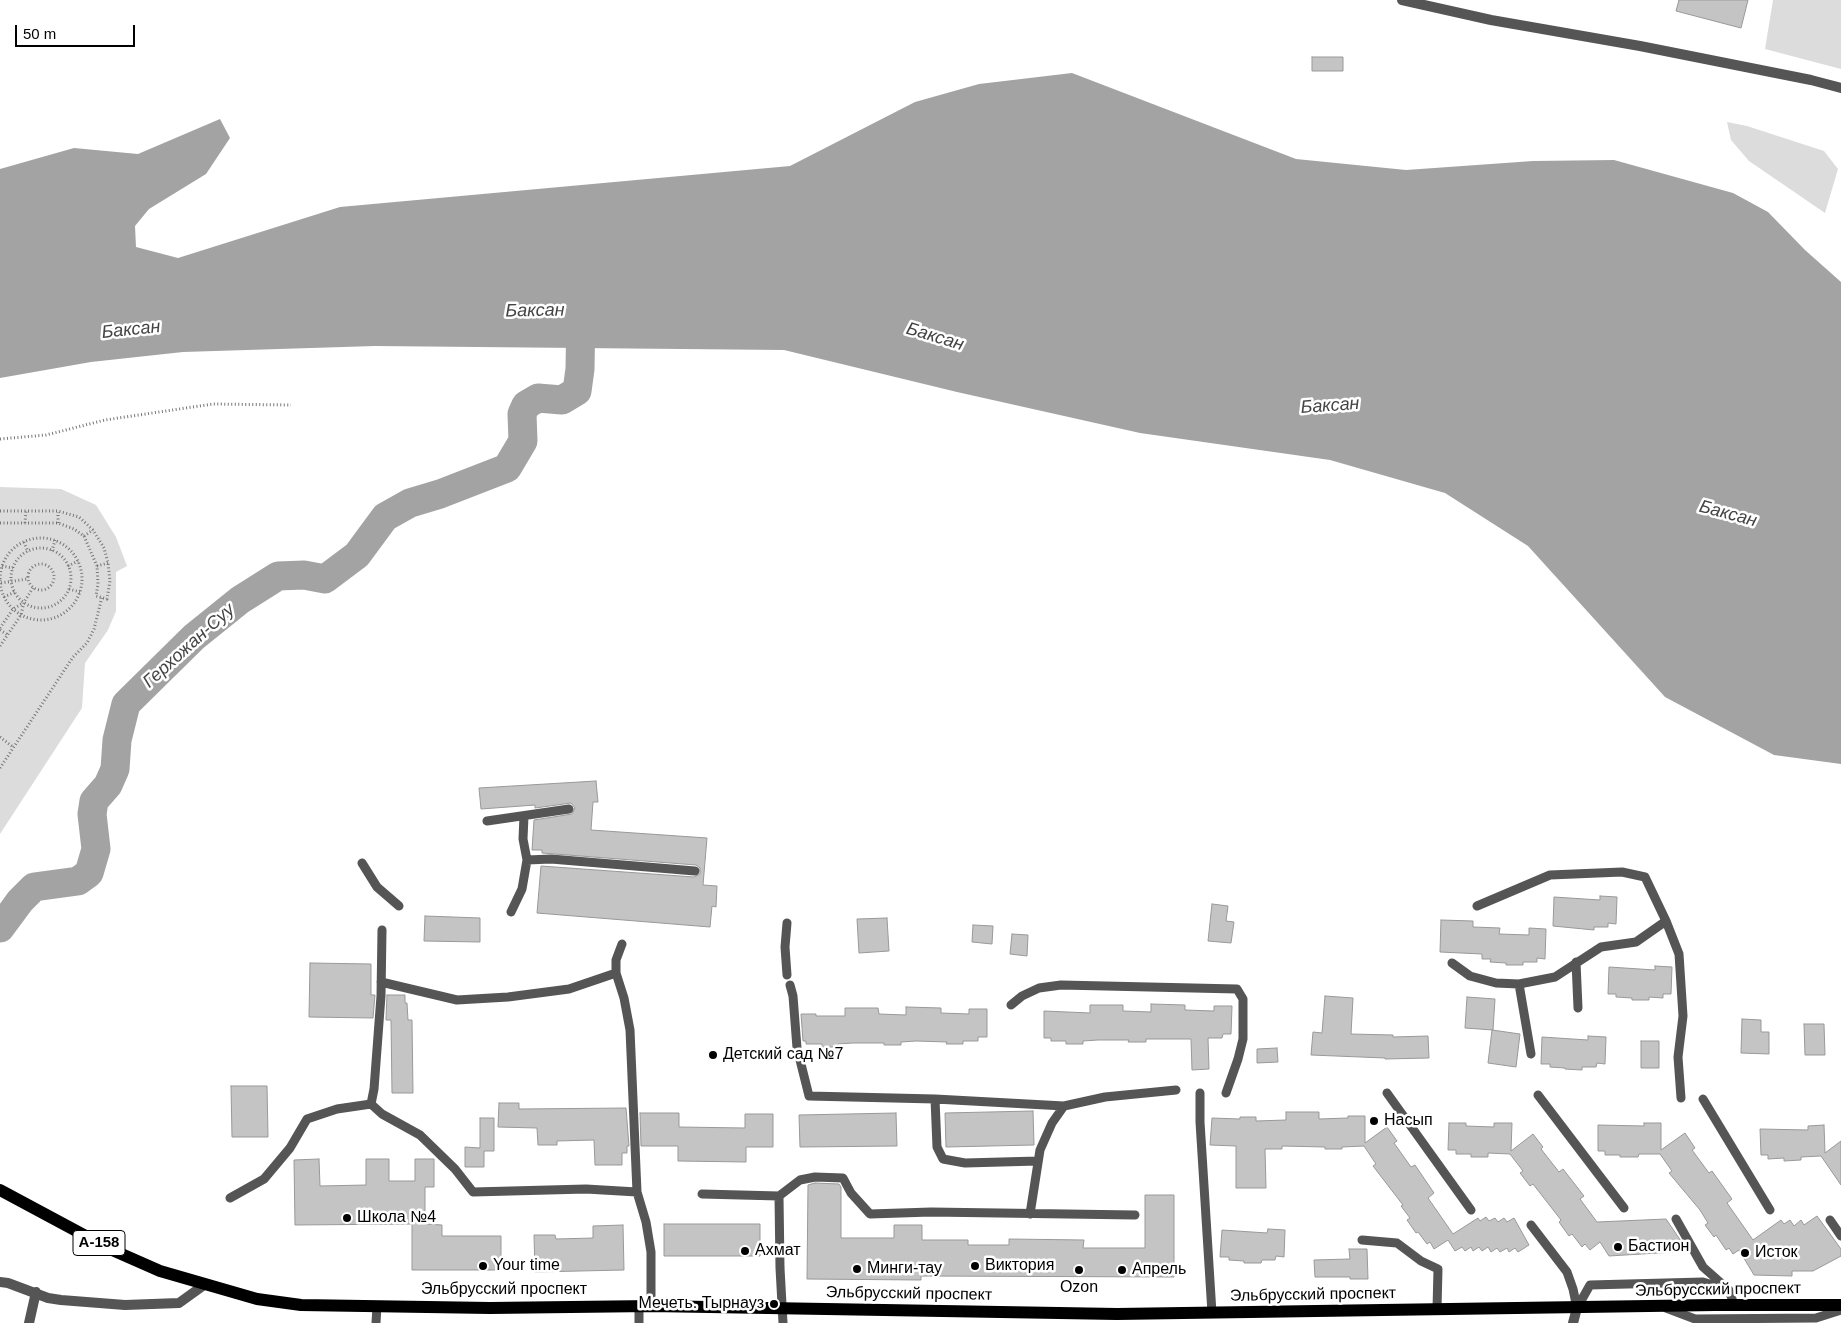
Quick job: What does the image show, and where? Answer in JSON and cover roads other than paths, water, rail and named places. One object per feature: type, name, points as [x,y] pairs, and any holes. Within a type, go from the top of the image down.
[{"type":"main road","name":"Эльбрусский проспект","points":[[0,1190],[125,1256],[160,1271],[269,1301],[301,1305],[490,1308],[645,1306],[1117,1314],[1841,1305]]},
{"type":"street","points":[[1402,0],[1491,20],[1649,47],[1811,80],[1841,88]]},
{"type":"street","points":[[0,1282],[36,1292],[48,1298],[79,1303],[151,1305],[179,1303],[204,1284]]},
{"type":"street","points":[[29,1323],[36,1292]]},
{"type":"street","points":[[1573,1323],[1577,1308]]},
{"type":"lane","points":[[487,821],[569,809]]},
{"type":"lane","points":[[511,912],[522,889],[527,860],[523,839],[524,816]]},
{"type":"lane","points":[[527,860],[551,859],[695,872]]},
{"type":"lane","points":[[362,863],[377,887],[399,906]]},
{"type":"lane","points":[[1477,906],[1550,875],[1622,872],[1645,877],[1679,954],[1683,1016],[1678,1057],[1681,1098]]},
{"type":"lane","points":[[1452,963],[1470,976],[1496,983],[1519,984],[1556,977],[1601,947],[1636,942],[1666,921]]},
{"type":"lane","points":[[787,923],[787,975]]},
{"type":"lane","points":[[371,1104],[378,1044],[382,930]]},
{"type":"lane","points":[[622,944],[616,960],[616,973],[624,998],[630,1030],[637,1192],[646,1222],[650,1252],[645,1306],[639,1323]]},
{"type":"lane","points":[[1576,962],[1578,1008]]},
{"type":"lane","points":[[381,982],[457,1000],[508,997],[569,989],[616,973]]},
{"type":"lane","points":[[1519,984],[1531,1054]]},
{"type":"lane","points":[[790,985],[793,996],[797,1048],[809,1096],[935,1099],[1064,1106],[1106,1097],[1176,1090]]},
{"type":"lane","points":[[1011,1005],[1022,996],[1039,988],[1061,985],[1237,989],[1243,999],[1243,1039],[1238,1060],[1226,1093]]},
{"type":"lane","points":[[1200,1093],[1200,1122],[1212,1313]]},
{"type":"lane","points":[[1387,1093],[1471,1210]]},
{"type":"lane","points":[[1538,1095],[1624,1208]]},
{"type":"lane","points":[[1703,1098],[1770,1210]]},
{"type":"lane","points":[[935,1099],[938,1147],[943,1159],[965,1163],[1038,1162]]},
{"type":"lane","points":[[371,1104],[382,1114],[420,1135],[455,1169],[473,1192],[586,1189],[637,1192]]},
{"type":"lane","points":[[230,1198],[264,1179],[290,1148],[307,1119],[337,1109],[371,1104]]},
{"type":"lane","points":[[1030,1214],[1040,1150],[1048,1132],[1064,1106]]},
{"type":"lane","points":[[702,1194],[779,1196],[800,1180],[815,1177],[842,1178],[851,1193],[870,1214],[931,1212],[1135,1215]]},
{"type":"lane","points":[[779,1196],[783,1323]]},
{"type":"lane","points":[[1676,1219],[1703,1267],[1729,1290],[1734,1305]]},
{"type":"lane","points":[[1830,1220],[1841,1236]]},
{"type":"lane","points":[[1532,1225],[1567,1272],[1577,1308]]},
{"type":"lane","points":[[1362,1240],[1397,1243],[1421,1261],[1438,1269],[1436,1309]]},
{"type":"lane","points":[[1577,1308],[1590,1285],[1703,1282],[1729,1290]]},
{"type":"lane","points":[[376,1323],[377,1306]]},
{"type":"lane","points":[[1661,1306],[1695,1319],[1816,1318],[1841,1310]]},
{"type":"water","name":"Баксан","points":[[1072,73],[1296,159],[1406,170],[1533,161],[1614,160],[1733,193],[1768,212],[1805,250],[1841,282],[1841,764],[1774,755],[1665,697],[1528,546],[1445,493],[1330,460],[1140,433],[957,392],[784,350],[375,346],[183,352],[91,362],[0,378],[0,169],[74,148],[138,154],[220,119],[230,138],[206,174],[149,209],[135,226],[136,247],[178,258],[340,207],[790,166],[915,102],[979,84]]},
{"type":"waterway","name":"Герхожан-Суу","points":[[0,928],[20,901],[34,887],[78,881],[89,873],[96,849],[92,814],[94,801],[108,785],[115,769],[117,740],[126,704],[194,637],[240,600],[278,576],[304,575],[325,579],[357,555],[385,517],[410,503],[440,494],[507,468],[523,441],[522,414],[526,405],[538,398],[562,400],[577,391],[580,369],[581,310]]},
{"type":"place","name":"Детский сад №7","points":[[713,1055]]},
{"type":"place","name":"Насып","points":[[1374,1121]]},
{"type":"place","name":"Школа №4","points":[[347,1218]]},
{"type":"place","name":"Бастион","points":[[1618,1247]]},
{"type":"place","name":"Ахмат","points":[[745,1251]]},
{"type":"place","name":"Исток","points":[[1745,1253]]},
{"type":"place","name":"Your time","points":[[483,1266]]},
{"type":"place","name":"Виктория","points":[[975,1266]]},
{"type":"place","name":"Минги-тау","points":[[857,1269]]},
{"type":"place","name":"Ozon","points":[[1079,1270]]},
{"type":"place","name":"Апрель","points":[[1122,1270]]},
{"type":"place","name":"Мечеть. Тырнауз","points":[[774,1304]]}]
